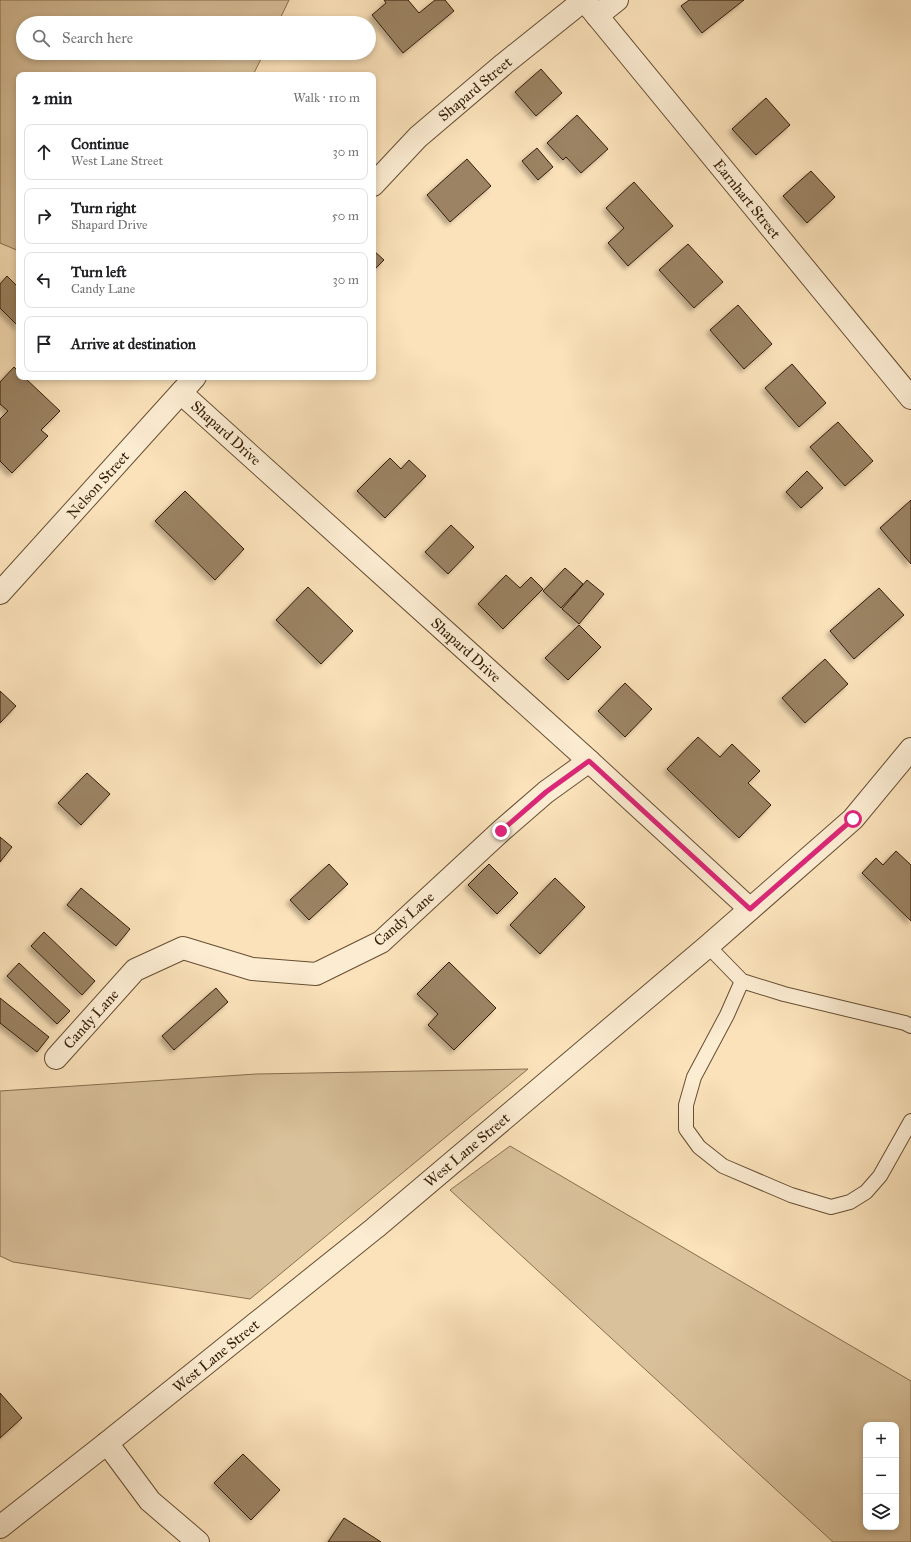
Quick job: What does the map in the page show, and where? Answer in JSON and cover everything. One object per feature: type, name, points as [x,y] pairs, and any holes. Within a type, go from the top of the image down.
[{"type":"street","name":"Shapard Street","points":[[376,182],[418,137],[504,64],[588,5],[618,0]]},
{"type":"street","name":"Earnhart Street","points":[[588,5],[911,398]]},
{"type":"street","name":"Nelson Street","points":[[0,593],[188,385]]},
{"type":"street","name":"Shapard Drive","points":[[188,385],[589,761],[750,909]]},
{"type":"street","name":"West Lane Street","points":[[0,1527],[108,1443],[375,1228],[708,946],[853,819],[911,749]]},
{"type":"street","name":"Candy Lane","points":[[56,1058],[135,970],[183,948],[252,969],[316,974],[380,942],[501,831],[546,792],[589,761]]},
{"type":"street","points":[[108,1443],[150,1501],[198,1542]]},
{"type":"lane","points":[[708,946],[742,981],[784,994],[905,1023],[911,1026]]},
{"type":"lane","points":[[742,981],[727,1015],[694,1078],[686,1105],[686,1129],[699,1147],[723,1166],[791,1195],[831,1207],[850,1202],[866,1192],[880,1176],[911,1121]]},
{"type":"shaded area","points":[[0,0],[289,0],[281,16],[16,16],[16,60],[260,60],[254,72],[16,72],[16,250],[0,243]]},
{"type":"shaded area","points":[[528,1069],[250,1299],[13,1262],[0,1256],[0,1091],[256,1074]]},
{"type":"shaded area","points":[[510,1146],[911,1381],[911,1542],[833,1542],[450,1190]]},
{"type":"building","points":[[384,0],[408,0],[419,13],[435,0],[445,0],[454,11],[403,53],[376,20],[376,16],[372,15],[386,3]]},
{"type":"building","points":[[689,0],[744,0],[702,33],[681,6]]},
{"type":"building","points":[[541,69],[562,93],[536,116],[515,92]]},
{"type":"building","points":[[766,98],[790,125],[756,155],[732,129]]},
{"type":"building","points":[[577,115],[608,149],[581,173],[566,157],[563,160],[547,143]]},
{"type":"building","points":[[537,148],[553,167],[538,180],[522,161]]},
{"type":"building","points":[[467,159],[491,186],[450,222],[427,195]]},
{"type":"building","points":[[811,171],[835,197],[807,223],[783,196]]},
{"type":"building","points":[[634,182],[673,226],[628,266],[608,243],[624,228],[606,208]]},
{"type":"building","points":[[688,244],[723,282],[694,308],[659,270]]},
{"type":"building","points":[[376,253],[384,260],[376,268]]},
{"type":"building","points":[[7,276],[16,285],[16,324],[0,308],[0,284]]},
{"type":"building","points":[[738,305],[772,344],[744,369],[710,330]]},
{"type":"building","points":[[792,364],[826,403],[799,427],[765,388]]},
{"type":"building","points":[[14,367],[16,369],[16,380],[27,380],[60,411],[41,430],[48,436],[12,473],[0,461],[0,419],[8,411],[0,404],[0,382]]},
{"type":"building","points":[[838,422],[873,461],[845,486],[810,447]]},
{"type":"building","points":[[390,458],[401,469],[409,460],[426,476],[385,518],[357,491]]},
{"type":"building","points":[[807,471],[823,488],[801,508],[786,492]]},
{"type":"building","points":[[185,491],[244,549],[215,580],[155,521]]},
{"type":"building","points":[[911,500],[911,564],[880,528]]},
{"type":"building","points":[[451,525],[474,547],[448,574],[425,552]]},
{"type":"building","points":[[565,568],[583,584],[561,608],[543,591]]},
{"type":"building","points":[[506,575],[520,588],[531,577],[543,589],[503,629],[478,604]]},
{"type":"building","points":[[587,580],[604,594],[579,624],[562,609]]},
{"type":"building","points":[[308,587],[353,631],[321,664],[276,620]]},
{"type":"building","points":[[879,588],[904,615],[854,659],[830,631]]},
{"type":"building","points":[[579,625],[601,647],[568,680],[545,658]]},
{"type":"building","points":[[825,659],[848,684],[805,723],[782,698]]},
{"type":"building","points":[[625,683],[652,709],[625,737],[598,711]]},
{"type":"building","points":[[0,691],[16,706],[0,723]]},
{"type":"building","points":[[698,737],[720,757],[732,744],[760,771],[748,783],[771,805],[739,838],[667,769]]},
{"type":"building","points":[[87,773],[110,794],[81,825],[58,803]]},
{"type":"building","points":[[0,837],[12,847],[0,862]]},
{"type":"building","points":[[896,851],[911,865],[911,921],[862,873],[876,858],[883,865]]},
{"type":"building","points":[[329,864],[348,884],[309,920],[290,900]]},
{"type":"building","points":[[489,864],[518,893],[497,914],[468,885]]},
{"type":"building","points":[[555,878],[585,907],[540,954],[510,925]]},
{"type":"building","points":[[81,888],[130,929],[116,946],[67,905]]},
{"type":"building","points":[[44,932],[95,981],[82,995],[31,946]]},
{"type":"building","points":[[449,962],[496,1008],[454,1050],[428,1025],[438,1014],[417,994]]},
{"type":"building","points":[[19,963],[70,1011],[57,1024],[7,976]]},
{"type":"building","points":[[216,988],[228,1002],[174,1050],[162,1036]]},
{"type":"building","points":[[0,998],[49,1037],[37,1052],[0,1023]]},
{"type":"building","points":[[0,1393],[22,1418],[0,1438]]},
{"type":"building","points":[[243,1454],[280,1490],[251,1520],[214,1483]]},
{"type":"building","points":[[344,1518],[381,1542],[328,1542]]},
{"type":"route","points":[[501,831],[546,792],[589,761],[750,909],[853,819]]}]
